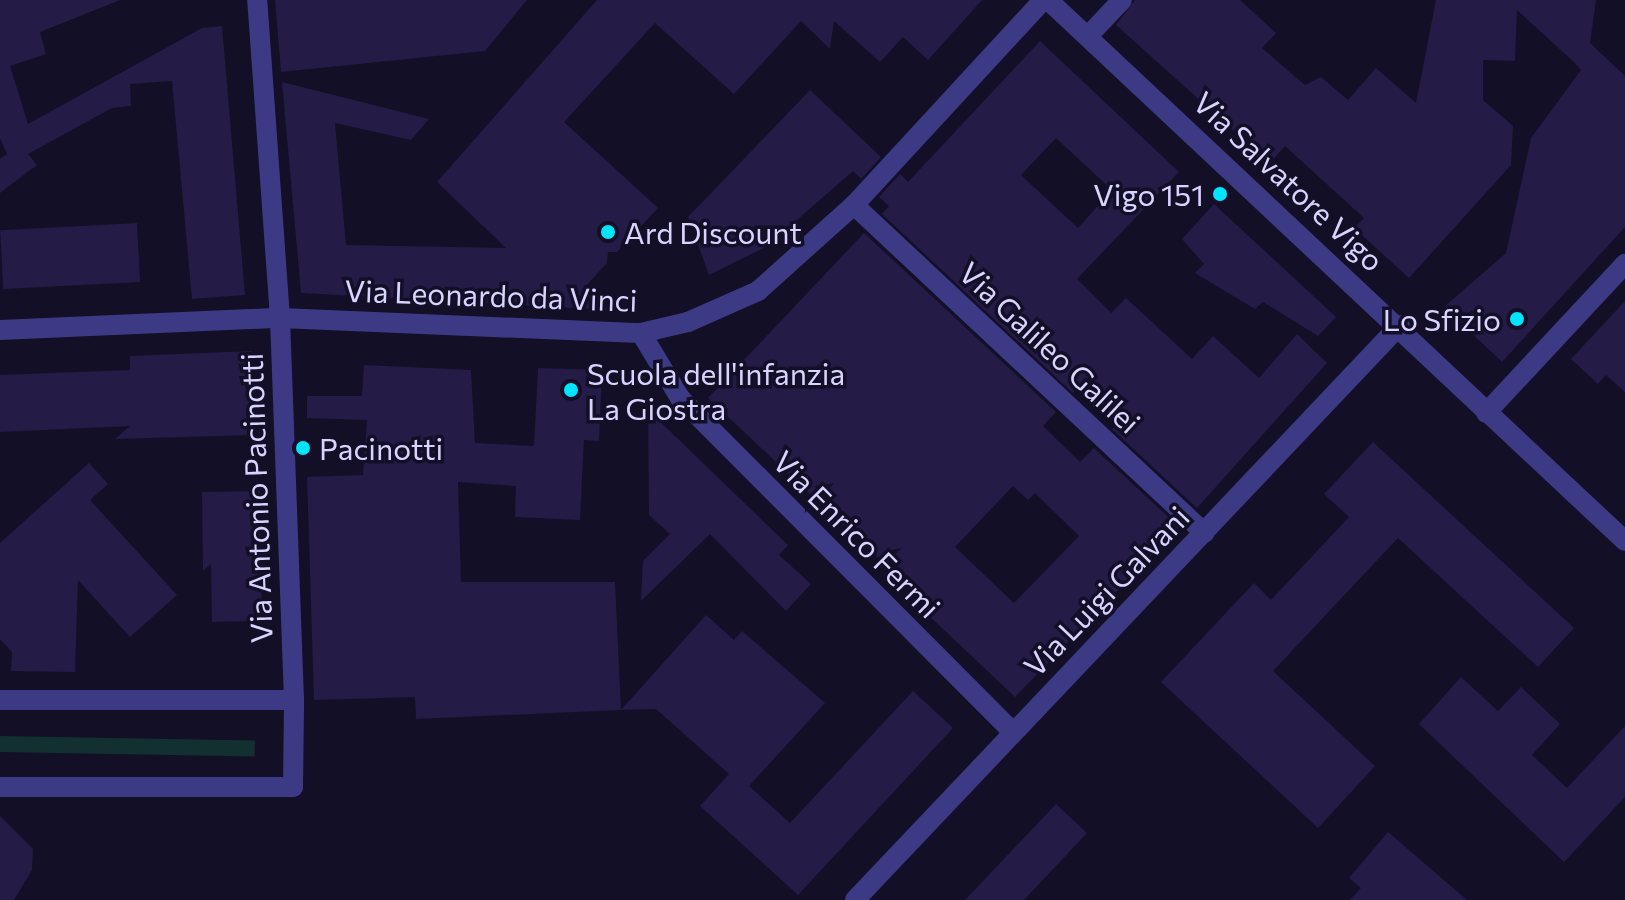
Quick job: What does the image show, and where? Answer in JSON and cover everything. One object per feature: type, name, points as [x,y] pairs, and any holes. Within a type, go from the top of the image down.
[{"type":"street","name":"Via Antonio Pacinotti","points":[[0,787],[293,787],[294,700],[280,318],[257,0]]},
{"type":"street","name":"Via Leonardo da Vinci","points":[[0,330],[280,318],[641,333],[688,322],[758,291],[854,205],[1046,0]]},
{"type":"street","name":"Via Salvatore Vigo","points":[[1046,0],[1089,35],[1400,325],[1486,413],[1625,541]]},
{"type":"street","points":[[1089,35],[1122,0]]},
{"type":"street","name":"Via Galileo Galilei","points":[[854,205],[1204,533]]},
{"type":"street","points":[[1486,413],[1625,264]]},
{"type":"street","name":"Via Luigi Galvani","points":[[855,900],[1400,325]]},
{"type":"street","name":"Via Enrico Fermi","points":[[641,333],[680,398],[1012,731]]},
{"type":"street","points":[[0,700],[294,700]]},
{"type":"green space","points":[[0,736],[255,740],[255,756],[0,752]]},
{"type":"building","points":[[0,0],[120,0],[40,32],[46,54],[10,66],[28,124],[202,28],[222,26],[245,295],[192,299],[172,81],[130,84],[131,106],[112,108],[28,154],[37,165],[0,193],[0,159],[7,154],[0,138]]},
{"type":"building","points":[[275,0],[527,0],[485,51],[281,72]]},
{"type":"building","points":[[597,0],[982,0],[928,60],[903,37],[880,62],[834,21],[830,49],[801,21],[734,94],[655,23],[564,122],[658,208],[617,252],[608,252],[607,263],[585,287],[610,310],[301,293],[282,82],[429,119],[411,140],[335,123],[346,245],[506,248],[437,182]]},
{"type":"building","points":[[1135,0],[1240,0],[1276,33],[1262,48],[1305,85],[1321,77],[1348,100],[1376,68],[1416,103],[1436,0],[1596,0],[1590,43],[1625,76],[1625,227],[1502,362],[1444,307],[1506,253],[1531,138],[1581,70],[1575,63],[1517,10],[1515,61],[1483,60],[1483,100],[1513,126],[1511,165],[1409,278],[1354,228],[1364,218],[1285,146],[1270,163],[1116,25]]},
{"type":"building","points":[[1040,41],[1179,172],[1077,279],[1111,313],[1126,298],[1192,359],[1213,336],[1259,378],[1297,334],[1327,363],[1197,508],[1112,429],[1118,423],[1079,386],[1073,393],[882,214],[889,206],[879,197],[900,174],[908,182]],"holes":[[[1056,138],[1112,190],[1078,228],[1021,175]]]},
{"type":"building","points":[[810,90],[881,157],[861,179],[853,171],[766,247],[709,275],[688,217]]},
{"type":"building","points":[[1214,204],[1336,317],[1318,336],[1263,302],[1255,309],[1195,273],[1204,264],[1182,239]]},
{"type":"building","points":[[137,223],[140,282],[3,289],[0,230]]},
{"type":"building","points":[[864,233],[1056,412],[1043,426],[1080,462],[1094,448],[1179,527],[1015,697],[924,611],[929,606],[708,398]],"holes":[[[1013,486],[1028,500],[1035,493],[1079,536],[1014,603],[955,547]]]},
{"type":"building","points":[[1625,301],[1625,392],[1606,375],[1598,384],[1571,359]]},
{"type":"building","points":[[252,351],[255,435],[115,439],[130,426],[0,432],[0,375],[130,370],[130,356]]},
{"type":"building","points":[[364,365],[471,370],[475,443],[534,446],[538,368],[602,370],[599,441],[584,440],[580,520],[515,517],[516,486],[458,482],[461,582],[615,582],[621,710],[416,719],[415,697],[314,700],[307,477],[363,475],[367,420],[307,418],[307,396],[362,396]]},
{"type":"building","points":[[648,410],[788,545],[779,555],[811,584],[786,611],[710,534],[641,601],[643,561],[670,534],[649,515]]},
{"type":"building","points":[[1373,442],[1574,628],[1538,667],[1398,538],[1273,671],[1375,766],[1318,828],[1161,682],[1254,583],[1271,600],[1349,517],[1324,494]]},
{"type":"building","points":[[89,463],[108,484],[90,500],[177,595],[130,637],[78,580],[75,672],[11,671],[12,652],[0,639],[0,543]]},
{"type":"building","points":[[260,491],[262,621],[212,622],[211,564],[203,571],[202,492]]},
{"type":"building","points":[[706,615],[734,640],[742,631],[825,703],[749,786],[790,823],[913,691],[953,728],[798,895],[700,806],[729,774],[656,709],[621,710]]},
{"type":"building","points":[[1461,677],[1498,711],[1521,687],[1560,724],[1532,755],[1567,788],[1625,726],[1625,797],[1564,862],[1419,724]]},
{"type":"building","points":[[1056,804],[1087,833],[1024,900],[965,900]]},
{"type":"building","points":[[0,816],[33,849],[32,870],[14,900],[0,900]]},
{"type":"building","points":[[1388,832],[1467,900],[1350,900],[1361,888],[1349,878]]},
{"type":"place","name":"Vigo 151","points":[[1220,194]]},
{"type":"place","name":"Ard Discount","points":[[608,232]]},
{"type":"place","name":"Lo Sfizio","points":[[1517,319]]},
{"type":"place","name":"Scuola dell'infanzia La Giostra","points":[[571,390]]},
{"type":"place","name":"Pacinotti","points":[[303,448]]}]
